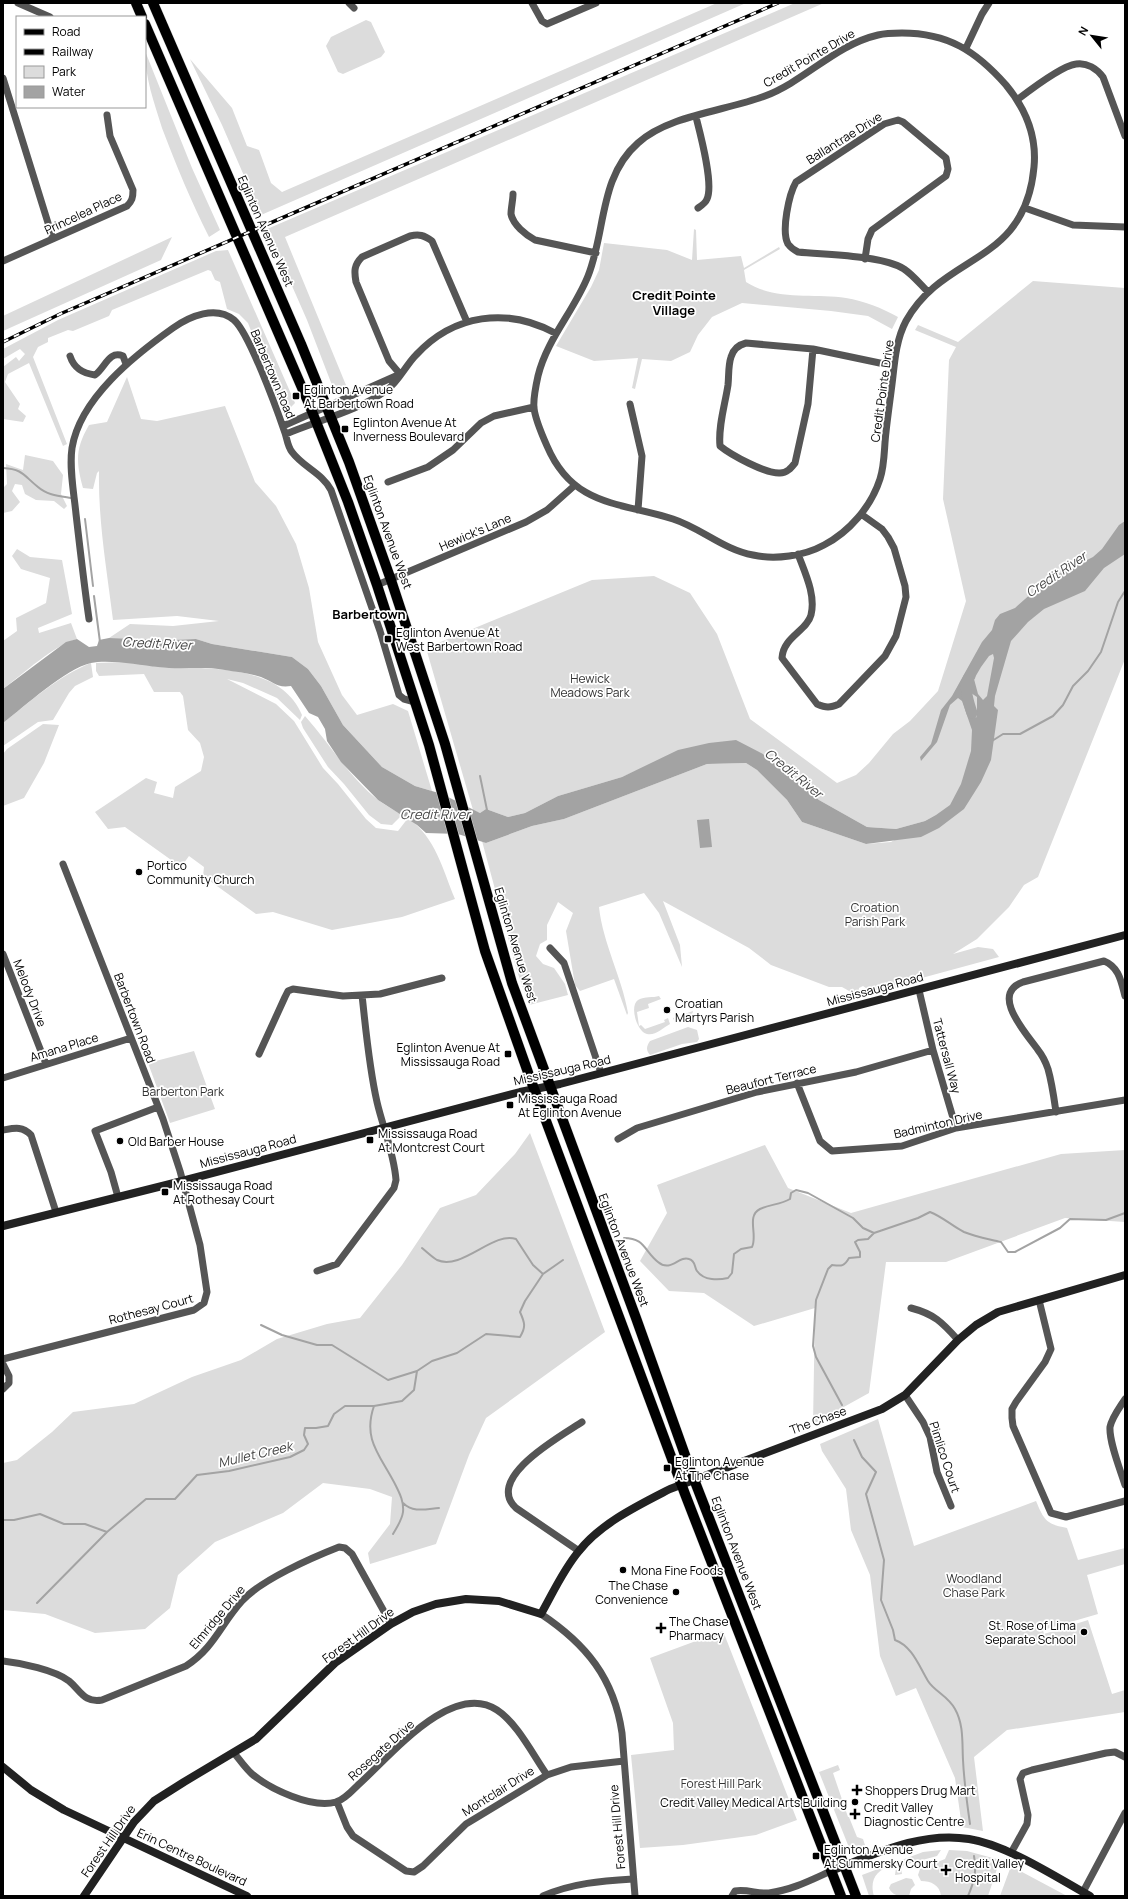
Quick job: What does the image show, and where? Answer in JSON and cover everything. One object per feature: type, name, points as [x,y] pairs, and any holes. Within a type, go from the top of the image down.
[{"type":"main road","points":[[136,3],[142,16]]},
{"type":"main road","name":"Eglinton Avenue West","points":[[153,3],[329,412],[391,580],[445,744],[512,983],[636,1318],[694,1480],[856,1896]]},
{"type":"main road","points":[[146,26],[315,418],[377,585],[429,745],[485,951],[534,1089],[681,1485],[841,1896]]},
{"type":"street","points":[[18,3],[48,16]]},
{"type":"street","points":[[532,3],[542,21],[547,24],[596,3]]},
{"type":"street","points":[[966,48],[982,14],[989,3]]},
{"type":"street","name":"Credit Pointe Drive","points":[[920,33],[943,39],[966,48],[1003,83],[1017,100],[1026,117],[1033,138],[1035,159],[1032,182],[1025,208],[1014,226],[1000,242],[928,292],[905,323],[897,343],[883,467],[875,491],[861,514],[848,529],[832,541],[816,549],[798,554],[776,557],[755,556],[724,545],[682,522],[611,503],[574,486],[547,448],[534,407],[537,379],[543,359],[555,333],[582,291],[596,253],[606,200],[613,176],[622,160],[631,149],[649,134],[666,126],[770,95],[853,44],[879,34],[920,33]]},
{"type":"street","points":[[1017,100],[1054,74],[1077,64],[1089,65],[1098,70],[1103,77],[1125,136]]},
{"type":"street","points":[[3,78],[53,239]]},
{"type":"street","name":"Princelea Place","points":[[3,261],[127,206],[133,198],[133,190],[110,136],[107,115]]},
{"type":"street","points":[[696,116],[705,156],[709,184],[707,199],[698,208]]},
{"type":"street","name":"Ballantrae Drive","points":[[864,259],[868,239],[872,230],[946,176],[948,169],[946,158],[903,122],[898,120],[884,124],[796,182],[789,196],[786,233],[787,243],[791,248],[798,252],[890,263],[902,268],[914,276],[928,292]]},
{"type":"street","points":[[513,194],[511,215],[518,227],[526,235],[535,240],[596,253]]},
{"type":"street","points":[[1025,208],[1073,225],[1125,228]]},
{"type":"street","points":[[400,374],[389,361],[356,282],[354,272],[357,263],[362,257],[410,236],[418,234],[425,236],[432,241],[467,322]]},
{"type":"street","name":"Barbertown Road","points":[[89,619],[72,480],[72,447],[82,420],[97,396],[126,364],[179,324],[195,316],[206,313],[218,313],[228,316],[235,321],[245,334],[283,426],[292,453],[321,477],[331,490],[380,631],[399,695],[404,699],[415,702]]},
{"type":"street","points":[[286,434],[329,412],[377,396],[388,389],[416,354],[445,332],[467,322],[484,318],[502,317],[538,325],[555,333]]},
{"type":"street","points":[[813,349],[808,404],[795,463],[790,470],[782,473],[773,473],[730,454],[720,446],[719,437],[731,357],[734,350],[740,345],[746,344],[813,349],[894,366]]},
{"type":"street","points":[[70,356],[72,364],[79,371],[87,374],[95,375],[101,371],[110,356],[114,354],[123,356],[126,364]]},
{"type":"street","points":[[329,412],[400,374]]},
{"type":"street","points":[[630,404],[642,456],[638,510]]},
{"type":"street","points":[[388,482],[428,467],[453,450],[481,423],[494,416],[534,407]]},
{"type":"street","points":[[283,426],[315,418]]},
{"type":"street","name":"Hewick's Lane","points":[[377,585],[526,522],[547,510],[574,486]]},
{"type":"street","points":[[798,554],[813,597],[811,617],[787,644],[783,651],[782,658],[817,704],[825,708],[831,708],[839,704],[885,656],[896,636],[906,597],[905,586],[894,548],[882,529],[861,514]]},
{"type":"street","name":"Barbertown Road","points":[[63,864],[158,1107],[182,1181]]},
{"type":"street","name":"Mississauga Road","points":[[3,1226],[601,1073],[1125,935]]},
{"type":"street","points":[[550,948],[564,963],[601,1073]]},
{"type":"street","name":"Melody Drive","points":[[3,954],[46,1064]]},
{"type":"street","points":[[1056,1112],[1048,1070],[1039,1051],[1019,1025],[1012,1012],[1009,999],[1012,989],[1016,984],[1104,961],[1115,967],[1125,996]]},
{"type":"street","points":[[260,1054],[288,991],[293,989],[343,996],[380,994],[442,978]]},
{"type":"street","name":"Tattersall Way","points":[[919,990],[933,1050],[956,1128]]},
{"type":"street","points":[[317,1271],[337,1264],[394,1188],[395,1173],[385,1128],[377,1104],[370,1067],[362,995]]},
{"type":"street","name":"Amana Place","points":[[3,1078],[131,1038]]},
{"type":"street","name":"Beaufort Terrace","points":[[618,1139],[637,1128],[757,1092],[856,1072],[933,1050]]},
{"type":"street","name":"Badminton Drive","points":[[797,1083],[820,1141],[832,1151],[902,1146],[956,1128],[1125,1100]]},
{"type":"street","points":[[118,1197],[111,1172],[95,1131],[158,1107]]},
{"type":"street","points":[[3,1130],[18,1127],[26,1130],[31,1135],[56,1212]]},
{"type":"street","name":"Rothesay Court","points":[[3,1359],[194,1310],[202,1306],[207,1295],[200,1245],[182,1181]]},
{"type":"street","name":"The Chase","points":[[541,1614],[566,1569],[579,1551],[602,1530],[651,1498],[681,1485],[866,1415],[905,1395],[958,1340],[976,1325],[998,1312],[1125,1275]]},
{"type":"street","points":[[1039,1300],[1051,1349],[1045,1362],[1012,1409],[1012,1426],[1051,1513],[1066,1517],[1125,1500]]},
{"type":"street","points":[[911,1308],[926,1312],[942,1322],[958,1340]]},
{"type":"street","points":[[3,1364],[9,1376],[8,1383],[3,1389]]},
{"type":"street","name":"Pimlico Court","points":[[905,1395],[923,1422],[930,1437],[937,1472],[951,1506]]},
{"type":"street","points":[[1125,1399],[1110,1427],[1111,1437],[1125,1485]]},
{"type":"street","points":[[579,1551],[516,1508],[510,1502],[507,1493],[517,1471],[526,1461],[582,1422]]},
{"type":"street","name":"Elmridge Drive","points":[[3,1661],[61,1676],[86,1698],[93,1701],[102,1700],[186,1666],[209,1647],[242,1602],[259,1586],[338,1547],[346,1548],[352,1554],[391,1624]]},
{"type":"street","name":"Forest Hill Drive","points":[[84,1896],[122,1839],[141,1814],[164,1794],[234,1753],[263,1734],[335,1663],[391,1624],[413,1612],[436,1604],[466,1599],[499,1601],[541,1614],[569,1634],[581,1646],[600,1670],[611,1691],[622,1733],[635,1896]]},
{"type":"street","name":"Rosegate Drive","points":[[337,1802],[410,1736],[449,1709],[471,1702],[486,1704],[505,1716],[547,1775]]},
{"type":"street","points":[[1011,1853],[1027,1824],[1028,1816],[1020,1779],[1023,1773],[1106,1753],[1115,1752],[1125,1757]]},
{"type":"street","points":[[234,1753],[258,1778],[294,1798],[309,1802],[337,1802]]},
{"type":"street","name":"Montclair Drive","points":[[337,1802],[347,1827],[353,1836],[402,1868],[414,1872],[423,1866],[466,1824],[547,1775],[571,1767],[624,1761]]},
{"type":"street","name":"Erin Centre Boulevard","points":[[3,1767],[26,1787],[47,1800],[122,1839],[247,1896]]},
{"type":"street","points":[[732,1896],[735,1891],[744,1890],[768,1893],[790,1889],[831,1871],[896,1846],[943,1838],[961,1838],[978,1841],[1011,1853],[1086,1894],[1125,1813]]},
{"type":"street","points":[[543,1896],[558,1890],[597,1881],[633,1879]]},
{"type":"green space","points":[[717,3],[746,3],[261,215],[222,125],[190,59],[232,108],[247,146],[259,150],[271,183],[282,192]]},
{"type":"green space","points":[[795,3],[824,3],[285,237],[348,390],[335,393],[307,320],[267,229]]},
{"type":"green space","points":[[366,20],[371,22],[385,52],[381,57],[343,74],[338,72],[326,46],[331,37]]},
{"type":"green space","points":[[146,53],[192,168],[220,230],[209,237],[184,183],[162,128],[148,80]]},
{"type":"green space","points":[[694,229],[696,230],[697,260],[741,256],[744,268],[779,247],[780,249],[744,270],[746,282],[757,288],[782,294],[853,299],[873,305],[898,317],[892,329],[868,316],[742,303],[712,317],[698,335],[690,352],[671,361],[642,359],[635,389],[632,388],[638,358],[594,361],[556,346],[591,287],[599,270],[604,243],[667,250],[692,260]]},
{"type":"green space","points":[[172,237],[161,260],[3,331],[3,316]]},
{"type":"green space","points":[[228,250],[295,403],[286,412],[277,398],[248,323],[239,314],[227,309],[220,282],[215,280],[211,271],[208,270],[112,310],[109,316],[73,331],[68,330],[48,338],[48,342],[38,347],[33,357],[67,444],[63,446],[29,363],[8,374],[5,382],[20,404],[18,409],[26,416],[23,422],[3,419],[3,367],[16,357],[19,361],[25,354],[20,349],[3,359],[3,349],[58,320],[216,251]]},
{"type":"green space","name":"Hewick Meadows Park","points":[[1033,281],[1125,288],[1125,659],[1038,877],[1024,885],[1009,907],[977,939],[953,954],[978,947],[993,949],[999,957],[918,979],[909,985],[873,993],[863,986],[859,988],[858,996],[842,987],[829,987],[771,965],[749,948],[663,901],[680,945],[682,967],[659,913],[644,893],[599,907],[604,934],[622,986],[628,1013],[627,1015],[614,979],[580,991],[575,985],[566,931],[573,913],[558,902],[547,925],[547,940],[540,944],[536,956],[543,964],[554,968],[565,984],[568,995],[529,1005],[517,971],[482,841],[486,843],[532,826],[564,819],[707,764],[746,763],[757,770],[787,800],[802,822],[866,844],[891,842],[936,815],[925,821],[896,829],[867,827],[819,800],[763,754],[640,769],[622,777],[558,796],[525,813],[508,817],[486,809],[480,813],[473,810],[426,648],[592,580],[654,576],[690,593],[717,634],[750,719],[837,783],[856,775],[869,763],[893,734],[910,721],[938,691],[966,601],[943,499],[949,360],[956,347],[915,330],[918,325],[958,342]]},
{"type":"green space","points":[[127,377],[141,419],[157,421],[225,406],[255,482],[276,506],[296,544],[309,588],[318,642],[342,695],[357,715],[393,704],[408,711],[432,791],[415,786],[382,767],[343,725],[321,686],[308,669],[292,657],[212,644],[196,639],[170,640],[109,638],[130,624],[173,626],[219,621],[177,616],[113,620],[101,527],[99,471],[97,473],[93,489],[83,488],[79,471],[78,456],[81,441],[89,425],[107,422]]},
{"type":"green space","points":[[25,455],[53,461],[63,475],[61,494],[67,506],[64,509],[54,501],[36,500],[25,494],[22,485],[15,484],[12,491],[20,502],[12,511],[3,513],[3,488],[7,484],[6,464],[23,470]]},
{"type":"green space","points":[[17,549],[30,557],[62,560],[72,614],[38,628],[39,633],[71,623],[77,639],[59,647],[3,689],[3,641],[17,631],[16,618],[46,603],[50,578],[21,569],[12,556]]},
{"type":"green space","points":[[134,662],[157,667],[220,669],[260,677],[277,686],[292,698],[302,715],[300,720],[277,698],[243,683],[227,679],[276,704],[294,721],[323,768],[366,819],[376,828],[398,831],[408,818],[418,826],[432,844],[455,899],[402,917],[332,930],[273,912],[256,914],[203,876],[204,867],[189,856],[181,867],[125,827],[108,829],[95,812],[146,778],[157,782],[154,793],[173,798],[175,787],[201,771],[204,757],[200,743],[188,730],[183,696],[180,692],[154,692],[144,674],[99,676],[96,671],[96,663]]},
{"type":"green space","points":[[91,663],[93,677],[75,686],[69,693],[53,720],[38,722],[3,746],[3,723],[56,682],[79,668]]},
{"type":"green space","points":[[305,716],[358,781],[378,800],[402,815],[392,825],[381,824],[369,815],[328,767],[303,728],[301,722]]},
{"type":"green space","points":[[43,724],[59,725],[44,763],[24,798],[3,806],[3,754],[7,749]]},
{"type":"green space","points":[[659,996],[661,999],[648,1004],[649,1008],[637,1012],[639,1026],[641,1025],[645,1029],[665,1022],[664,1020],[668,1018],[670,1024],[656,1033],[647,1034],[640,1029],[637,1024],[634,1013],[635,1003],[641,999]]},
{"type":"green space","points":[[693,1011],[689,1019],[675,1023],[673,1018]]},
{"type":"green space","points":[[688,1027],[697,1030],[699,1039],[697,1042],[682,1044],[650,1055],[647,1048],[650,1041]]},
{"type":"green space","name":"Barberton Park","points":[[194,1051],[215,1109],[170,1123],[148,1063]]},
{"type":"green space","points":[[530,1133],[605,1332],[486,1418],[469,1455],[436,1544],[370,1564],[368,1553],[390,1524],[392,1497],[370,1489],[323,1483],[283,1513],[215,1542],[178,1575],[170,1608],[145,1629],[95,1633],[45,1614],[3,1610],[3,1463],[17,1460],[52,1432],[73,1412],[134,1404],[192,1377],[241,1360],[277,1339],[327,1324],[360,1318],[402,1265],[440,1208],[476,1195],[515,1154]]},
{"type":"green space","points":[[765,1145],[788,1188],[851,1213],[1061,1154],[1125,1150],[1125,1222],[1065,1218],[946,1262],[886,1262],[869,1393],[813,1424],[815,1308],[754,1326],[704,1293],[669,1291],[640,1261],[667,1213],[657,1185]]},
{"type":"green space","name":"Woodland Chase Park","points":[[878,1419],[914,1546],[1036,1501],[1041,1513],[1050,1523],[1067,1528],[1078,1560],[1125,1548],[1125,1564],[1087,1575],[1098,1614],[1043,1630],[1044,1634],[1088,1620],[1112,1694],[1125,1690],[1125,1712],[1007,1730],[974,1757],[983,1831],[962,1827],[955,1778],[916,1688],[896,1696],[880,1656],[870,1575],[851,1530],[846,1489],[822,1451],[820,1444]]},
{"type":"green space","name":"Forest Hill Park","points":[[723,1631],[797,1820],[756,1835],[683,1845],[640,1848],[631,1755],[674,1750],[673,1723],[650,1658]]},
{"type":"green space","points":[[838,1765],[840,1770],[833,1773],[848,1817],[857,1837],[863,1839],[865,1845],[853,1850],[850,1850],[819,1772]]},
{"type":"green space","points":[[941,1850],[937,1856],[904,1865],[901,1869],[902,1874],[895,1875],[896,1868],[892,1866],[882,1870],[878,1873],[874,1880],[874,1896],[869,1896],[862,1875],[923,1852]]},
{"type":"green space","points":[[949,1850],[967,1851],[1000,1860],[988,1896],[941,1896],[937,1886],[921,1881],[918,1875],[920,1869],[945,1859]]},
{"type":"green space","points":[[1011,1866],[1067,1896],[1000,1896]]},
{"type":"green space","points":[[906,1878],[912,1879],[915,1885],[911,1889],[909,1896],[898,1895],[891,1891],[889,1888],[891,1884]]},
{"type":"water","name":"Credit River","points":[[1125,521],[1125,554],[1104,568],[1085,591],[1044,609],[1028,622],[1011,641],[995,696],[994,706],[998,710],[991,760],[981,782],[964,809],[939,828],[921,837],[866,844],[802,822],[787,800],[757,770],[746,763],[707,764],[564,819],[532,826],[486,843],[458,834],[426,833],[417,825],[378,800],[341,762],[327,741],[325,729],[318,717],[309,713],[291,686],[278,685],[252,674],[217,669],[166,668],[115,662],[91,663],[58,680],[3,723],[3,689],[66,642],[77,639],[89,647],[97,646],[99,640],[109,638],[170,640],[196,639],[212,644],[292,657],[308,669],[321,686],[343,725],[382,767],[415,786],[442,794],[480,813],[486,809],[508,817],[525,813],[558,796],[622,777],[678,750],[709,743],[736,740],[763,754],[819,800],[867,827],[896,829],[925,821],[936,815],[950,805],[961,784],[971,751],[972,730],[962,701],[958,698],[950,705],[937,742],[921,761],[920,757],[931,744],[941,710],[952,696],[982,642],[992,630],[995,620],[1000,614],[1015,608],[1033,592],[1059,574],[1093,557],[1102,549],[1119,525]],"holes":[[[993,654],[994,658],[987,696],[983,700],[978,694],[974,679],[989,656]],[[965,689],[977,697],[976,718],[972,704],[965,695]]]},
{"type":"water","points":[[709,819],[712,847],[700,848],[697,820]]},
{"type":"waterway","points":[[3,468],[19,472],[45,492],[71,498]]},
{"type":"waterway","points":[[85,519],[93,586]]},
{"type":"waterway","points":[[992,741],[1003,734],[1020,734],[1053,716],[1063,705],[1073,686],[1088,671],[1101,652],[1118,602],[1125,591]]},
{"type":"waterway","points":[[94,596],[100,642]]},
{"type":"waterway","name":"Credit River","points":[[970,676],[966,689],[972,713]]},
{"type":"waterway","points":[[480,776],[487,810]]},
{"type":"waterway","name":"Mullet Creek","points":[[624,1238],[636,1240],[644,1246],[653,1258],[663,1265],[671,1265],[685,1258],[693,1261],[697,1271],[704,1277],[720,1279],[728,1278],[732,1273],[734,1254],[741,1249],[752,1247],[754,1237],[753,1221],[756,1212],[764,1207],[790,1199],[791,1193],[796,1190],[808,1193],[853,1218],[863,1228],[874,1233],[918,1218],[930,1212],[964,1232],[1001,1242],[1008,1252],[1015,1252],[1060,1228],[1070,1219],[1106,1220],[1125,1213]]},
{"type":"waterway","points":[[842,1405],[816,1357],[813,1346],[816,1300],[828,1269],[832,1265],[840,1266],[844,1264],[849,1258],[860,1257],[860,1252],[855,1242],[858,1240],[868,1239],[874,1233]]},
{"type":"waterway","points":[[422,1248],[437,1260],[447,1262],[467,1256],[497,1240],[507,1238],[516,1239],[533,1265],[543,1274]]},
{"type":"waterway","name":"Mullet Creek","points":[[3,1520],[14,1520],[40,1514],[64,1524],[85,1524],[107,1532],[146,1499],[175,1499],[197,1475],[229,1471],[290,1457],[304,1450],[308,1444],[304,1435],[305,1428],[328,1426],[334,1414],[345,1406],[374,1406],[402,1401],[414,1390],[417,1371],[432,1361],[457,1353],[486,1334],[520,1337],[524,1325],[520,1312],[525,1301],[543,1274],[563,1260]]},
{"type":"waterway","points":[[261,1325],[282,1335],[317,1345],[332,1345],[388,1380],[417,1371]]},
{"type":"waterway","points":[[374,1406],[370,1429],[372,1438],[375,1448],[399,1492],[403,1505],[402,1518],[393,1534]]},
{"type":"waterway","points":[[854,1440],[862,1457],[876,1472],[866,1494],[884,1560],[881,1600],[893,1630],[895,1640],[911,1652],[928,1681],[952,1704],[958,1715],[962,1734],[964,1776],[970,1824]]},
{"type":"waterway","points":[[403,1503],[415,1509],[439,1508]]},
{"type":"waterway","points":[[37,1603],[107,1532]]},
{"type":"waterway","points":[[968,1896],[974,1877],[974,1856]]},
{"type":"railway","points":[[3,342],[60,314],[778,3]]},
{"type":"place","name":"Eglinton Avenue At Barbertown Road","points":[[296,396]]},
{"type":"place","name":"Eglinton Avenue At Inverness Boulevard","points":[[345,429]]},
{"type":"place","name":"Eglinton Avenue At West Barbertown Road","points":[[388,639]]},
{"type":"place","name":"Portico Community Church","points":[[139,872]]},
{"type":"place","name":"Croatian Martyrs Parish","points":[[667,1010]]},
{"type":"place","name":"Eglinton Avenue At Mississauga Road","points":[[508,1054]]},
{"type":"place","name":"Mississauga Road At Eglinton Avenue","points":[[510,1105]]},
{"type":"place","name":"Mississauga Road At Montcrest Court","points":[[370,1140]]},
{"type":"place","name":"Old Barber House","points":[[120,1141]]},
{"type":"place","name":"Mississauga Road At Rothesay Court","points":[[165,1192]]},
{"type":"place","name":"Eglinton Avenue At The Chase","points":[[667,1468]]},
{"type":"place","name":"Mona Fine Foods","points":[[623,1570]]},
{"type":"place","name":"The Chase Convenience","points":[[676,1592]]},
{"type":"place","name":"The Chase Pharmacy","points":[[661,1628]]},
{"type":"place","name":"St. Rose of Lima Separate School","points":[[1084,1632]]},
{"type":"place","name":"Shoppers Drug Mart","points":[[857,1790]]},
{"type":"place","name":"Credit Valley Medical Arts Building","points":[[855,1802]]},
{"type":"place","name":"Credit Valley Diagnostic Centre","points":[[855,1814]]},
{"type":"place","name":"Eglinton Avenue At Summersky Court","points":[[816,1856]]},
{"type":"place","name":"Credit Valley Hospital","points":[[946,1870]]},
{"type":"district","name":"Credit Pointe Village","points":[[674,302]]},
{"type":"district","name":"Barbertown","points":[[369,614]]},
{"type":"park label","name":"Croation Parish Park","points":[[875,914]]}]
